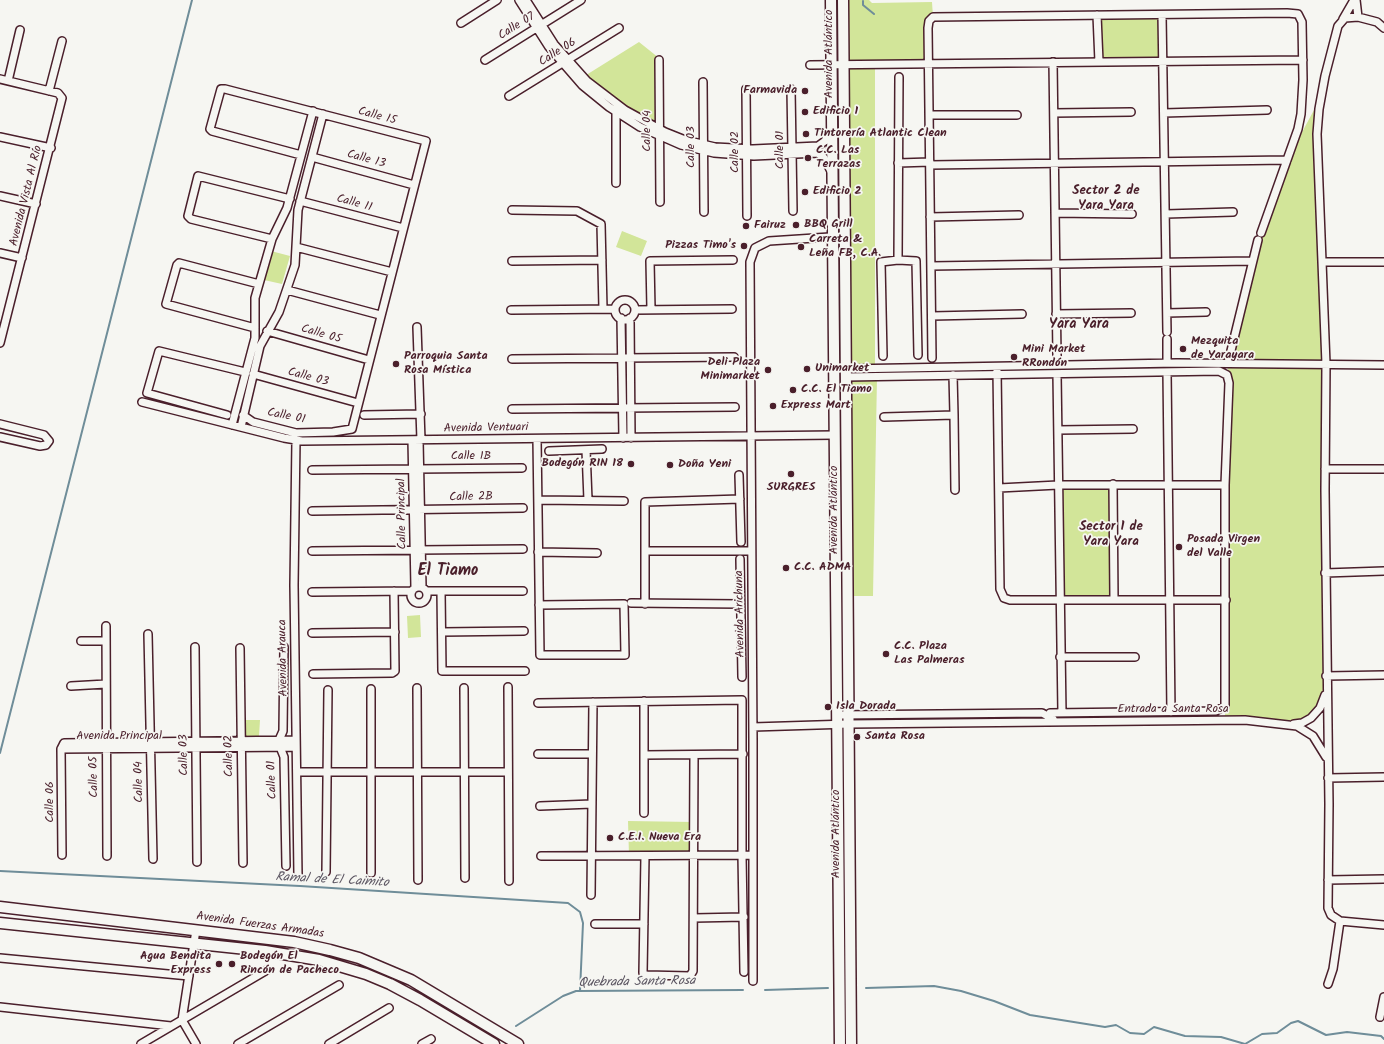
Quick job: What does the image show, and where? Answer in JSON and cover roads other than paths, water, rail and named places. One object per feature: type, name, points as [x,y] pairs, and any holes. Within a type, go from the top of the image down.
[{"type":"main road","name":"Avenida Atlántico","points":[[831,0],[836,435],[840,1044]]},
{"type":"main road","name":"Avenida Atlántico","points":[[844,0],[843,64],[851,1044]]},
{"type":"main road","name":"Avenida Fuerzas Armadas","points":[[0,907],[196,930],[313,946],[359,958],[398,974],[424,987],[518,1044]]},
{"type":"main road","name":"Avenida Fuerzas Armadas","points":[[0,923],[194,943],[298,956],[337,964],[366,974],[420,1000],[494,1044]]},
{"type":"street","points":[[461,23],[498,0]]},
{"type":"street","points":[[519,0],[564,62],[618,110],[659,133],[703,147],[747,152],[792,151],[818,150],[832,128]]},
{"type":"street","points":[[526,0],[539,26]]},
{"type":"street","name":"Calle 07","points":[[485,60],[581,0]]},
{"type":"street","points":[[1355,0],[1358,17]]},
{"type":"street","points":[[1355,0],[1341,22],[1330,50],[1318,121],[1326,364],[1325,573],[1328,760],[1328,908],[1337,919],[1384,925]]},
{"type":"street","points":[[932,358],[929,115],[929,24],[931,18],[936,16],[1294,13],[1298,14],[1302,19],[1302,114],[1259,236],[1228,363]]},
{"type":"street","points":[[1097,15],[1099,62]]},
{"type":"street","points":[[1162,15],[1167,363]]},
{"type":"street","points":[[1341,22],[1349,17],[1358,17],[1377,22],[1384,28]]},
{"type":"street","name":"Calle 06","points":[[509,96],[620,28]]},
{"type":"street","points":[[8,81],[20,30]]},
{"type":"street","points":[[0,79],[49,91],[62,41]]},
{"type":"street","name":"Calle 04","points":[[659,60],[660,202]]},
{"type":"street","points":[[810,65],[1303,60]]},
{"type":"street","points":[[1053,62],[1057,356]]},
{"type":"street","points":[[898,260],[899,77]]},
{"type":"street","name":"Calle 03","points":[[703,82],[704,212]]},
{"type":"street","name":"Calle 15","points":[[301,155],[212,131],[210,129],[221,89],[313,111],[426,141],[414,185]]},
{"type":"street","name":"Calle 02","points":[[746,89],[747,216]]},
{"type":"street","name":"Calle 01","points":[[791,89],[792,211]]},
{"type":"street","name":"Avenida Vista Al Río","points":[[0,343],[51,148],[62,100],[58,93],[49,91]]},
{"type":"street","points":[[616,183],[618,110]]},
{"type":"street","points":[[1164,113],[1268,110]]},
{"type":"street","points":[[257,345],[254,302],[272,239],[290,199],[313,111]]},
{"type":"street","points":[[1054,113],[1131,112]]},
{"type":"street","points":[[232,425],[257,345],[279,312],[295,265],[297,216],[323,114]]},
{"type":"street","points":[[929,115],[1017,115]]},
{"type":"street","points":[[0,137],[51,148]]},
{"type":"street","points":[[818,150],[824,158],[832,175]]},
{"type":"street","name":"Calle 13","points":[[312,157],[414,185]]},
{"type":"street","points":[[898,163],[1055,163],[1287,160]]},
{"type":"street","points":[[272,239],[191,219],[188,216],[198,176],[290,199]]},
{"type":"street","points":[[358,403],[414,185]]},
{"type":"street","points":[[0,196],[36,204]]},
{"type":"street","name":"Calle 11","points":[[300,201],[403,228]]},
{"type":"street","points":[[512,210],[577,211],[601,224],[603,309]]},
{"type":"street","points":[[1166,214],[1233,212]]},
{"type":"street","points":[[285,213],[297,216]]},
{"type":"street","points":[[1055,213],[1132,214]]},
{"type":"street","points":[[930,217],[1019,215]]},
{"type":"street","points":[[833,236],[845,236]]},
{"type":"street","name":"Avenida Arichuna","points":[[753,981],[753,727],[749,270],[751,255],[755,248],[762,243],[775,240],[833,236]]},
{"type":"street","points":[[296,247],[392,272]]},
{"type":"street","points":[[0,253],[22,258]]},
{"type":"street","points":[[512,260],[602,260]]},
{"type":"street","points":[[650,309],[650,262],[733,260]]},
{"type":"street","points":[[883,356],[881,262],[898,260],[916,261],[918,355]]},
{"type":"street","points":[[931,266],[1252,261]]},
{"type":"street","points":[[1322,262],[1384,262]]},
{"type":"street","points":[[255,328],[167,306],[166,304],[177,265],[179,263],[259,284]]},
{"type":"street","points":[[287,290],[380,315]]},
{"type":"street","points":[[624,300],[633,303],[635,310],[634,315],[630,318],[621,318],[617,315],[615,309],[618,303],[624,300]]},
{"type":"street","points":[[511,310],[615,309]]},
{"type":"street","points":[[635,310],[732,309]]},
{"type":"street","points":[[0,312],[8,314]]},
{"type":"street","points":[[1167,313],[1206,312]]},
{"type":"street","points":[[1056,314],[1131,313]]},
{"type":"street","points":[[932,316],[1022,314]]},
{"type":"street","points":[[621,318],[622,438]]},
{"type":"street","points":[[630,318],[631,438]]},
{"type":"street","name":"Calle Principal","points":[[417,327],[420,414],[416,469],[419,589]]},
{"type":"street","name":"Calle 05","points":[[267,331],[369,360]]},
{"type":"street","points":[[227,415],[147,393],[159,351],[249,373]]},
{"type":"street","points":[[512,359],[734,357]]},
{"type":"street","points":[[846,373],[997,366],[1167,363],[1384,365]]},
{"type":"street","points":[[997,366],[1000,589],[1002,595],[1010,600],[1226,600]]},
{"type":"street","points":[[846,373],[953,375],[1219,371],[1227,375],[1229,383],[1225,485],[1225,706],[1216,711],[1050,713]]},
{"type":"street","points":[[1167,372],[1171,712]]},
{"type":"street","points":[[241,427],[244,415],[249,373]]},
{"type":"street","name":"Calle 03","points":[[249,373],[358,403]]},
{"type":"street","points":[[1057,374],[1059,600],[1062,713]]},
{"type":"street","points":[[953,375],[955,490]]},
{"type":"street","name":"Avenida Ventuari","points":[[142,402],[296,440],[537,439],[836,435]]},
{"type":"street","name":"Calle 01","points":[[244,415],[253,422],[296,433],[350,430],[352,429],[358,403]]},
{"type":"street","points":[[512,409],[735,407]]},
{"type":"street","points":[[364,415],[420,414]]},
{"type":"street","points":[[884,417],[954,415]]},
{"type":"street","points":[[0,424],[44,435],[48,441],[45,446],[40,446],[0,437]]},
{"type":"street","points":[[1058,430],[1133,429]]},
{"type":"street","points":[[537,439],[538,552],[539,605],[540,655],[625,655],[624,604],[539,605]]},
{"type":"street","name":"Avenida Arauca","points":[[296,440],[294,585],[298,875]]},
{"type":"street","points":[[549,451],[602,449]]},
{"type":"street","points":[[586,450],[588,500]]},
{"type":"street","name":"Calle 1B","points":[[312,470],[522,468]]},
{"type":"street","points":[[1325,469],[1384,468]]},
{"type":"street","points":[[739,475],[741,542]]},
{"type":"street","points":[[999,488],[1113,484],[1225,485]]},
{"type":"street","points":[[1113,484],[1114,600]]},
{"type":"street","points":[[645,604],[645,502],[740,499]]},
{"type":"street","points":[[538,500],[624,501]]},
{"type":"street","name":"Calle 2B","points":[[312,510],[523,508]]},
{"type":"street","points":[[312,551],[523,549]]},
{"type":"street","points":[[645,552],[751,551]]},
{"type":"street","points":[[538,552],[597,554]]},
{"type":"street","points":[[740,559],[742,677]]},
{"type":"street","points":[[1325,573],[1384,571]]},
{"type":"street","points":[[312,592],[394,591],[419,589],[441,591],[523,591]]},
{"type":"street","points":[[313,674],[392,673],[395,671],[394,591]]},
{"type":"street","points":[[441,591],[442,671],[525,671]]},
{"type":"street","points":[[631,604],[740,604]]},
{"type":"street","name":"Calle 05","points":[[106,626],[107,856]]},
{"type":"street","points":[[442,632],[524,631]]},
{"type":"street","points":[[312,633],[395,632]]},
{"type":"street","name":"Calle 04","points":[[148,634],[153,859]]},
{"type":"street","points":[[81,641],[106,641]]},
{"type":"street","name":"Calle 03","points":[[195,647],[197,862]]},
{"type":"street","name":"Calle 01","points":[[284,647],[283,730],[280,744],[284,757],[286,866]]},
{"type":"street","name":"Calle 02","points":[[240,648],[242,863]]},
{"type":"street","points":[[1060,657],[1135,657]]},
{"type":"street","points":[[1326,676],[1384,675]]},
{"type":"street","points":[[71,686],[106,684]]},
{"type":"street","points":[[508,687],[507,772],[509,881]]},
{"type":"street","points":[[370,688],[371,873]]},
{"type":"street","points":[[417,688],[418,880]]},
{"type":"street","points":[[464,688],[465,878]]},
{"type":"street","points":[[326,872],[328,690]]},
{"type":"street","points":[[1290,724],[1302,723],[1311,718],[1320,708],[1326,690]]},
{"type":"street","points":[[538,703],[742,700],[744,972]]},
{"type":"street","points":[[644,701],[644,813]]},
{"type":"street","points":[[591,895],[593,702]]},
{"type":"street","name":"Entrada a Santa Rosa","points":[[849,719],[1042,713],[1056,722]]},
{"type":"street","points":[[996,722],[997,714]]},
{"type":"street","points":[[753,727],[849,719]]},
{"type":"street","name":"Entrada a Santa Rosa","points":[[849,719],[996,722],[1246,720],[1290,724]]},
{"type":"street","points":[[1290,724],[1297,726],[1313,736],[1328,760]]},
{"type":"street","name":"Avenida Principal","points":[[61,749],[62,744],[65,742],[106,745],[296,743]]},
{"type":"street","name":"Calle 06","points":[[61,749],[62,855]]},
{"type":"street","points":[[538,754],[592,754]]},
{"type":"street","points":[[644,755],[694,756],[743,754]]},
{"type":"street","points":[[645,856],[643,973],[646,975],[690,976],[694,971],[694,756]]},
{"type":"street","points":[[297,772],[507,772]]},
{"type":"street","points":[[1328,778],[1384,777]]},
{"type":"street","points":[[540,806],[592,804]]},
{"type":"street","points":[[541,856],[753,855]]},
{"type":"street","points":[[1328,880],[1384,879]]},
{"type":"street","points":[[694,918],[744,917]]},
{"type":"street","points":[[1328,984],[1333,969],[1337,919]]},
{"type":"street","points":[[595,924],[644,924]]},
{"type":"street","points":[[196,930],[182,1020],[196,1044]]},
{"type":"street","points":[[0,958],[189,976]]},
{"type":"street","points":[[141,1044],[266,970]]},
{"type":"street","points":[[238,1044],[339,985]]},
{"type":"street","points":[[1380,1017],[1384,997]]},
{"type":"street","points":[[0,1007],[171,1026]]},
{"type":"street","points":[[329,1044],[389,1008]]},
{"type":"street","points":[[422,1044],[431,1038]]},
{"type":"waterway","points":[[0,753],[192,0]]},
{"type":"waterway","points":[[863,1],[863,5],[874,14]]},
{"type":"waterway","name":"Ramal de El Caimito","points":[[0,871],[300,886],[568,903],[580,912],[583,923],[580,991]]},
{"type":"waterway","name":"Quebrada Santa Rosa","points":[[866,988],[934,986],[961,991],[994,1001],[1030,1015],[1105,1027],[1116,1025],[1130,1033],[1144,1034],[1154,1027],[1185,1036],[1221,1037],[1245,1044],[1262,1034],[1277,1033],[1291,1023],[1298,1021],[1326,1035],[1347,1032],[1381,1036],[1384,1039]]},
{"type":"waterway","name":"Quebrada Santa Rosa","points":[[765,990],[828,988]]},
{"type":"waterway","name":"Quebrada Santa Rosa","points":[[516,1026],[563,996],[576,991],[743,990]]},
{"type":"place","name":"Farmavida","points":[[805,91]]},
{"type":"place","name":"Edificio 1","points":[[805,112]]},
{"type":"place","name":"Tintorería Atlantic Clean","points":[[806,134]]},
{"type":"place","name":"C.C. Las Terrazas","points":[[808,158]]},
{"type":"place","name":"Edificio 2","points":[[805,192]]},
{"type":"place","name":"BBQ Grill","points":[[796,225]]},
{"type":"place","name":"Fairuz","points":[[746,226]]},
{"type":"place","name":"Pizzas Timo's","points":[[744,246]]},
{"type":"place","name":"Carreta & Leña FB, C.A.","points":[[801,247]]},
{"type":"place","name":"Mezquita de Yarayara","points":[[1183,349]]},
{"type":"place","name":"Mini Market RRondón","points":[[1014,357]]},
{"type":"place","name":"Parroquia Santa Rosa Mística","points":[[396,364]]},
{"type":"place","name":"Unimarket","points":[[807,369]]},
{"type":"place","name":"Deli Plaza Minimarket","points":[[768,370]]},
{"type":"place","name":"C.C. El Tiamo","points":[[793,390]]},
{"type":"place","name":"Express Mart","points":[[773,406]]},
{"type":"place","name":"Bodegón RIN 18","points":[[631,464]]},
{"type":"place","name":"Doña Yeni","points":[[670,465]]},
{"type":"place","name":"SURGRES","points":[[791,474]]},
{"type":"place","name":"Posada Virgen del Valle","points":[[1179,547]]},
{"type":"place","name":"C.C. ADMA","points":[[786,568]]},
{"type":"place","name":"C.C. Plaza Las Palmeras","points":[[886,654]]},
{"type":"place","name":"Isla Dorada","points":[[828,707]]},
{"type":"place","name":"Santa Rosa","points":[[857,737]]},
{"type":"place","name":"C.E.I. Nueva Era","points":[[610,838]]},
{"type":"place","name":"Agua Bendita Express","points":[[219,964]]},
{"type":"place","name":"Bodegón El Rincón de Pacheco","points":[[232,964]]},
{"type":"district","name":"Sector 2 de Yara Yara","points":[[1106,200]]},
{"type":"district","name":"Yara Yara","points":[[1079,326]]},
{"type":"district","name":"Sector 1 de Yara Yara","points":[[1111,536]]},
{"type":"district","name":"El Tiamo","points":[[448,572]]}]
